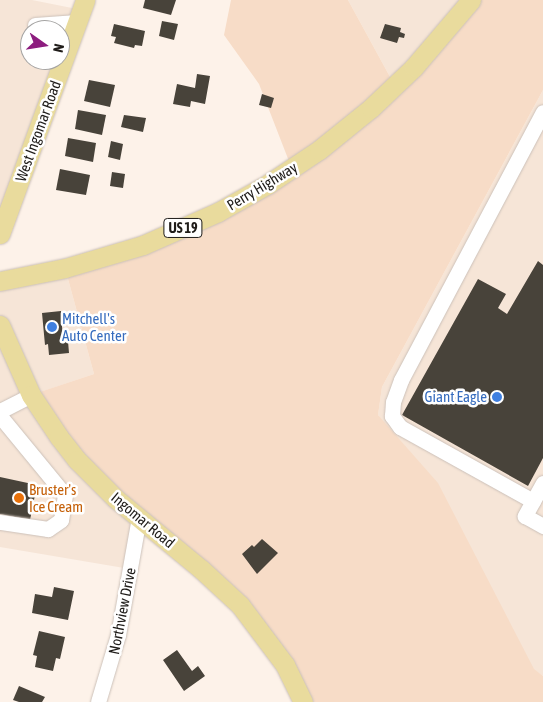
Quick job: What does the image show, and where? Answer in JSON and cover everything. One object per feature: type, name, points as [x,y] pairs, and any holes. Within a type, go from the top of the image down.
[{"type":"main road","name":"West Ingomar Road","points":[[0,234],[86,0]]},
{"type":"main road","name":"Perry Highway","points":[[0,281],[65,268],[144,244],[201,220],[260,189],[319,150],[371,108],[414,67],[471,0]]},
{"type":"main road","name":"Ingomar Road","points":[[0,325],[31,395],[78,460],[103,487],[201,569],[240,605],[285,665],[303,702]]},
{"type":"street","points":[[70,23],[78,22]]},
{"type":"street","points":[[533,501],[400,427],[392,416],[393,402],[401,380],[543,112]]},
{"type":"street","points":[[0,411],[31,395]]},
{"type":"street","points":[[0,416],[65,495],[61,520],[48,529],[0,522]]},
{"type":"street","points":[[543,484],[525,516],[543,526]]},
{"type":"street","name":"Northview Drive","points":[[99,701],[118,636],[139,518]]},
{"type":"shaded area","points":[[0,0],[32,0],[82,10],[70,43],[70,20],[20,20],[20,70],[60,70],[0,234]]},
{"type":"shaded area","points":[[231,0],[348,0],[395,86],[471,0],[543,0],[543,90],[382,387],[378,415],[438,483],[534,669],[543,676],[543,702],[303,702],[272,645],[116,499],[31,395],[94,374],[65,268],[93,261],[292,169],[259,84],[224,35]]},
{"type":"shaded area","points":[[348,0],[471,0],[395,86]]},
{"type":"shaded area","points":[[543,90],[543,676],[534,670],[378,415],[382,387]]},
{"type":"shaded area","points":[[65,268],[94,374],[32,395],[139,517],[130,569],[0,547],[0,281]]},
{"type":"building","points":[[145,0],[176,0],[171,15],[143,8]]},
{"type":"building","points":[[162,21],[178,24],[174,40],[159,36]]},
{"type":"building","points":[[114,24],[145,31],[142,46],[135,45],[134,48],[114,43],[116,37],[111,36]]},
{"type":"building","points":[[385,24],[401,28],[400,32],[405,34],[404,38],[399,37],[397,43],[380,38]]},
{"type":"building","points":[[197,74],[210,76],[205,104],[191,101],[190,107],[173,104],[177,84],[195,88]]},
{"type":"building","points":[[89,80],[115,85],[110,107],[84,101]]},
{"type":"building","points":[[262,94],[274,98],[271,108],[259,105]]},
{"type":"building","points":[[78,110],[106,115],[102,135],[75,129]]},
{"type":"building","points":[[124,115],[146,118],[143,132],[121,127]]},
{"type":"building","points":[[68,138],[96,143],[93,162],[65,156]]},
{"type":"building","points":[[111,141],[123,144],[120,160],[108,157]]},
{"type":"building","points":[[60,169],[90,175],[86,195],[56,190]]},
{"type":"building","points":[[112,172],[125,174],[123,188],[110,186]]},
{"type":"building","points":[[538,261],[543,265],[543,458],[528,486],[402,415],[478,279],[506,294],[498,308],[507,314]]},
{"type":"building","name":"Mitchell's Auto Center","points":[[61,311],[63,341],[68,341],[69,353],[49,355],[48,344],[45,345],[42,313]]},
{"type":"building","points":[[0,477],[37,485],[30,520],[0,514]]},
{"type":"building","points":[[262,539],[278,553],[257,574],[242,554],[252,545],[254,547]]},
{"type":"building","points":[[54,587],[74,591],[68,620],[32,613],[35,594],[52,597]]},
{"type":"building","points":[[39,631],[65,637],[60,659],[56,658],[53,671],[35,667],[37,656],[33,655]]},
{"type":"building","points":[[177,650],[192,671],[198,666],[205,676],[184,691],[163,660]]},
{"type":"building","points":[[19,686],[45,697],[42,702],[19,702],[13,700]]},
{"type":"place","name":"Mitchell's Auto Center","points":[[52,327]]},
{"type":"place","name":"Giant Eagle","points":[[497,397]]},
{"type":"place","name":"Bruster's Ice Cream","points":[[19,498]]}]
